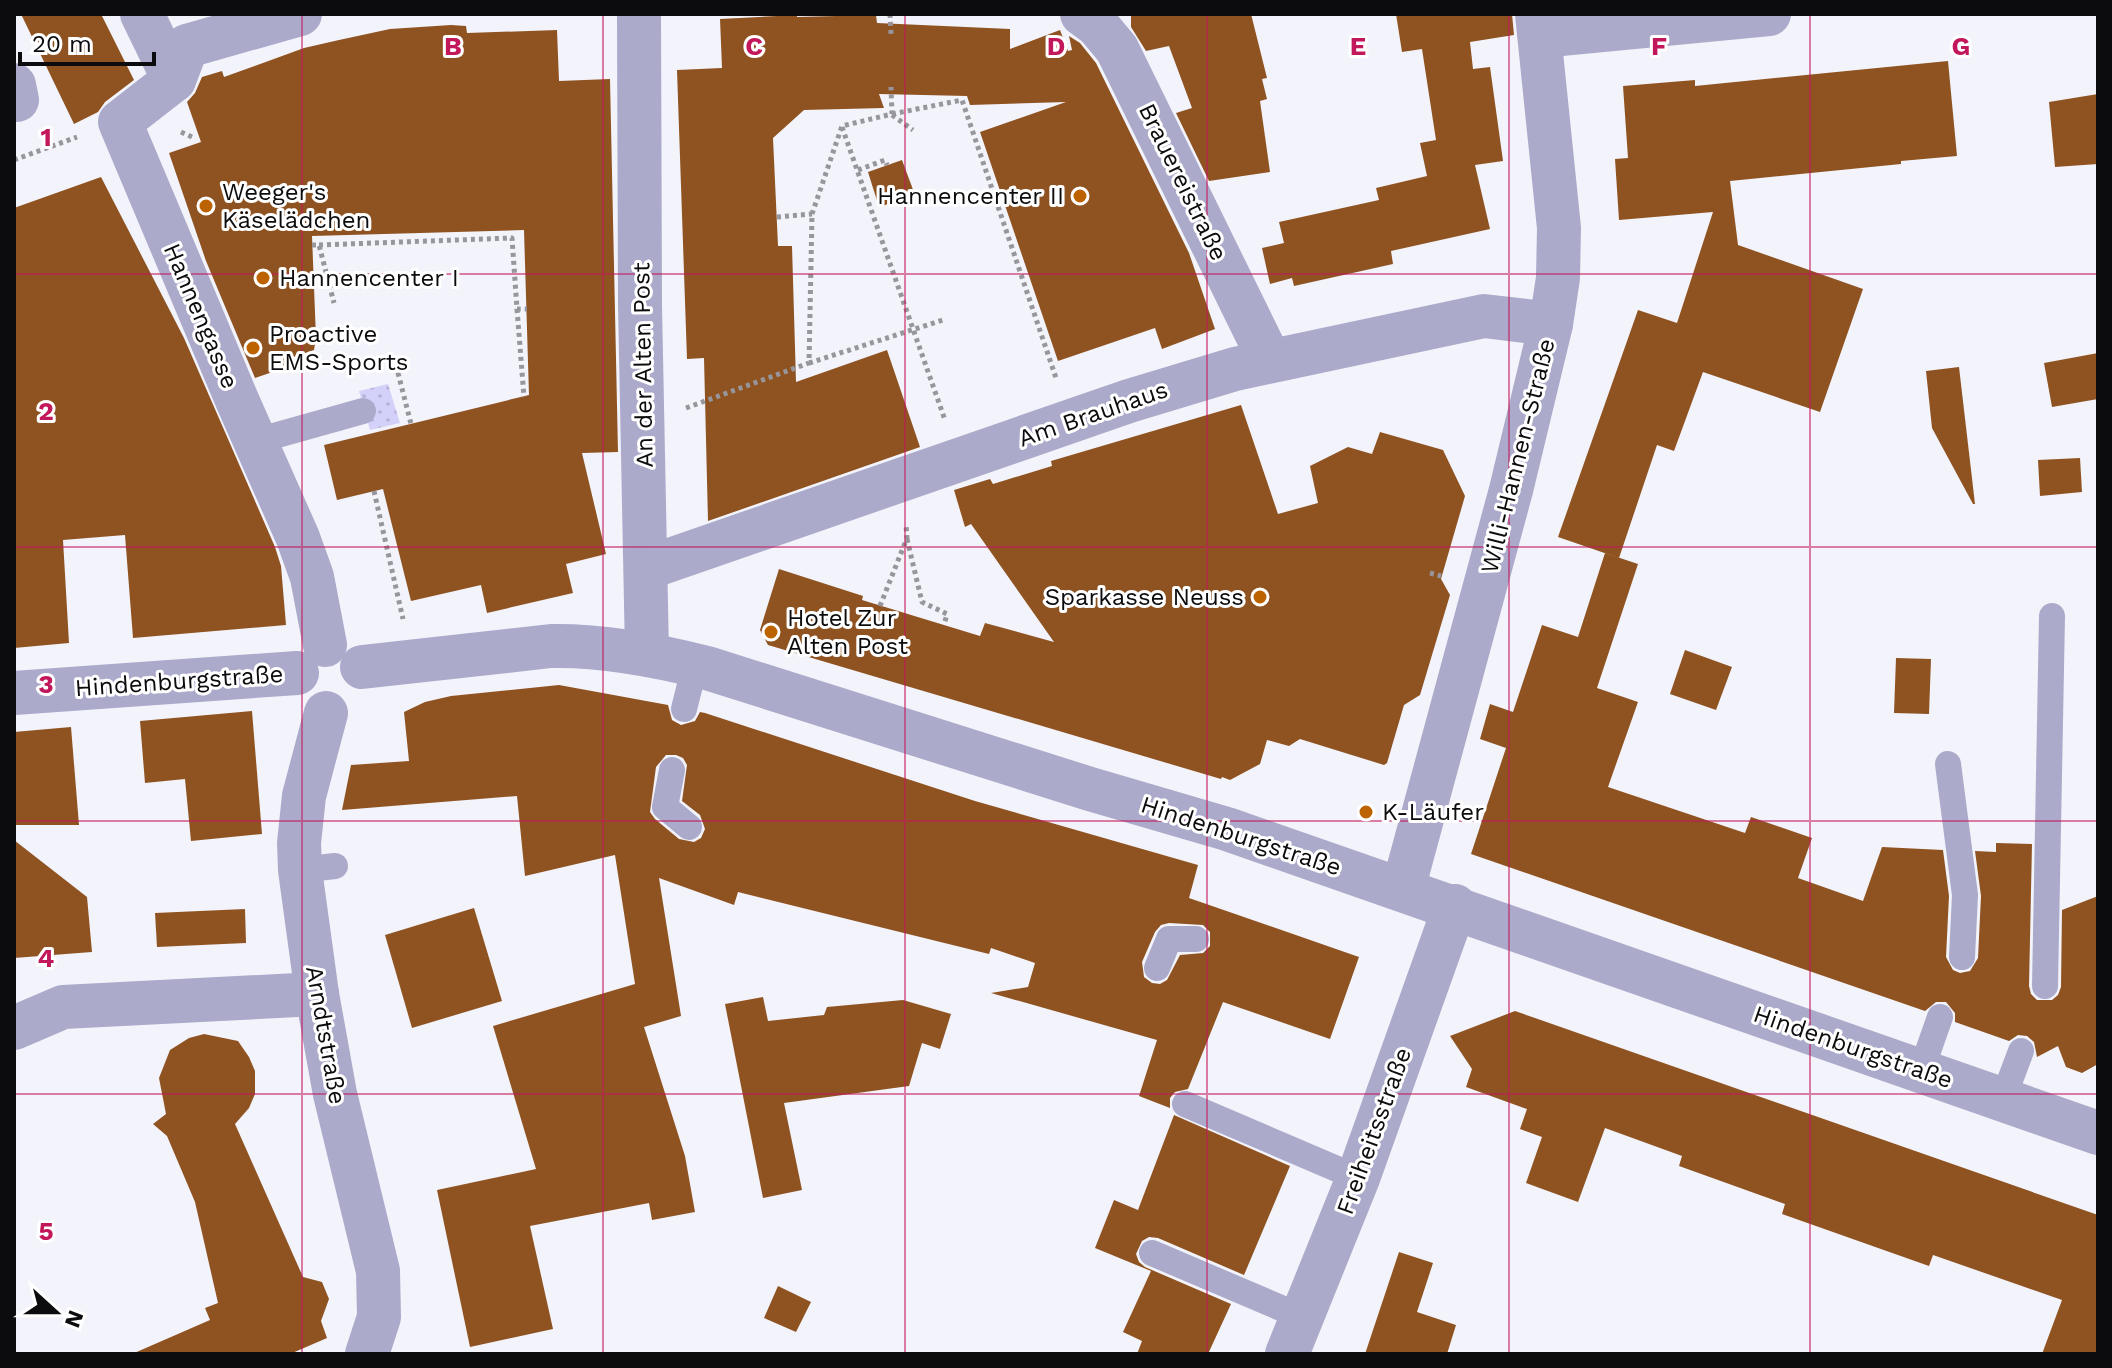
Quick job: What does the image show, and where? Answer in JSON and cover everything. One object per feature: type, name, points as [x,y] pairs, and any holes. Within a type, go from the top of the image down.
[{"type":"street","points":[[142,14],[174,80]]},
{"type":"street","points":[[174,80],[187,46],[300,14]]},
{"type":"street","name":"An der Alten Post","points":[[639,14],[647,654]]},
{"type":"street","name":"Brauereistraße","points":[[1082,14],[1097,25],[1117,49],[1270,361]]},
{"type":"street","points":[[1539,25],[1769,14]]},
{"type":"street","name":"Willi-Hannen-Straße","points":[[1403,889],[1511,490],[1551,324],[1558,278],[1559,228],[1539,25]]},
{"type":"street","name":"Hannengasse","points":[[174,80],[120,122],[245,398],[256,441],[312,577],[311,659]]},
{"type":"street","name":"Am Brauhaus","points":[[647,568],[1189,382],[1270,361],[1484,316],[1551,324]]},
{"type":"street","points":[[337,645],[348,649],[362,667],[364,681],[361,694],[352,705],[340,711],[326,713],[306,703],[297,684],[311,659],[337,645]]},
{"type":"street","name":"Hindenburgstraße","points":[[362,667],[551,646],[600,647],[695,665],[1227,829],[1455,906],[2098,1133]]},
{"type":"street","name":"Hindenburgstraße","points":[[14,693],[311,659]]},
{"type":"street","name":"Arndtstraße","points":[[326,713],[304,796],[299,843],[317,868],[317,994],[335,1094],[380,1287],[379,1317],[367,1354]]},
{"type":"street","name":"Freiheitsstraße","points":[[1294,1336],[1358,1178],[1455,906]]},
{"type":"street","points":[[14,1028],[63,1007],[317,994]]},
{"type":"lane","points":[[256,441],[363,411]]},
{"type":"lane","points":[[2045,986],[2052,616]]},
{"type":"lane","points":[[684,709],[695,665]]},
{"type":"lane","points":[[1948,764],[1965,895],[1962,957]]},
{"type":"lane","points":[[672,770],[665,807],[689,827]]},
{"type":"lane","points":[[1157,968],[1169,939],[1196,939]]},
{"type":"lane","points":[[1921,1071],[1940,1017]]},
{"type":"lane","points":[[2003,1099],[2021,1051]]},
{"type":"lane","points":[[1185,1104],[1358,1178]]},
{"type":"lane","points":[[1152,1253],[1294,1336]]},
{"type":"path","points":[[890,14],[891,34]]},
{"type":"path","points":[[891,87],[892,114]]},
{"type":"path","points":[[842,126],[962,100],[1070,421]]},
{"type":"path","points":[[892,114],[913,130]]},
{"type":"path","points":[[809,363],[812,214],[842,126]]},
{"type":"path","points":[[842,126],[958,459]]},
{"type":"path","points":[[14,160],[72,138]]},
{"type":"path","points":[[858,170],[885,160],[887,165]]},
{"type":"path","points":[[777,217],[812,214]]},
{"type":"path","points":[[334,303],[316,245],[512,238],[524,397]]},
{"type":"path","points":[[517,309],[527,309]]},
{"type":"path","points":[[644,423],[809,363],[946,319]]},
{"type":"path","points":[[396,365],[411,424]]},
{"type":"path","points":[[900,480],[907,538],[922,602],[947,614],[944,625]]},
{"type":"path","points":[[374,491],[413,662]]},
{"type":"path","points":[[880,606],[907,538]]},
{"type":"shaded area","points":[[388,384],[400,423],[370,430],[359,391]]},
{"type":"building","points":[[21,14],[101,14],[134,80],[105,102],[98,112],[74,124]]},
{"type":"building","points":[[1131,14],[1251,14],[1267,78],[1262,79],[1267,99],[1260,101],[1270,172],[1209,181],[1176,113],[1192,108],[1169,46],[1146,51],[1131,27]]},
{"type":"building","points":[[1396,14],[1512,14],[1514,35],[1470,42],[1473,69],[1490,67],[1503,161],[1475,165],[1490,229],[1391,251],[1393,264],[1294,286],[1292,278],[1270,284],[1262,248],[1284,243],[1279,222],[1379,200],[1376,188],[1427,176],[1420,143],[1436,140],[1422,49],[1402,52]]},
{"type":"building","name":"Hannencenter II","points":[[876,15],[877,23],[1010,29],[1010,49],[1060,30],[1068,51],[1072,50],[1069,36],[1080,43],[1096,63],[1189,253],[1215,329],[1162,349],[1155,328],[1058,361],[980,132],[1066,102],[970,105],[967,96],[879,94],[884,108],[804,110],[773,138],[778,246],[792,246],[796,382],[887,350],[920,447],[708,521],[704,358],[687,359],[677,70],[722,68],[720,19]]},
{"type":"building","name":"Hannencenter I","points":[[466,26],[467,33],[557,30],[559,81],[610,79],[618,452],[582,453],[606,554],[566,564],[573,593],[487,613],[481,585],[411,601],[383,489],[337,500],[324,445],[529,395],[524,230],[312,236],[314,350],[291,358],[293,365],[255,378],[206,261],[169,153],[201,142],[187,102],[202,77],[222,71],[224,77],[304,48],[390,29]]},
{"type":"building","points":[[1948,61],[1957,156],[1730,181],[1738,245],[1863,289],[1820,412],[1703,372],[1674,451],[1657,445],[1619,558],[1558,537],[1638,310],[1677,323],[1713,212],[1619,220],[1615,159],[1628,158],[1623,86],[1695,80],[1695,86]]},
{"type":"building","points":[[2098,94],[2098,164],[2055,167],[2049,102]]},
{"type":"building","points":[[902,160],[915,195],[879,207],[868,172]]},
{"type":"building","points":[[101,177],[184,338],[275,547],[281,566],[286,625],[133,638],[125,535],[63,540],[69,643],[14,648],[14,208]]},
{"type":"building","points":[[2098,353],[2098,399],[2052,407],[2044,363]]},
{"type":"building","points":[[1959,367],[1975,504],[1932,428],[1926,371]]},
{"type":"building","points":[[1241,405],[1278,514],[1318,503],[1310,466],[1348,447],[1372,454],[1380,432],[1443,450],[1465,496],[1441,579],[1450,595],[1420,695],[1404,705],[1384,765],[1300,739],[1289,746],[1267,740],[1260,764],[1230,780],[1221,779],[768,645],[760,630],[779,569],[863,596],[862,600],[980,636],[985,623],[1054,642],[971,524],[965,527],[954,490],[990,479],[993,484],[1052,466],[1051,461]]},
{"type":"building","points":[[2080,458],[2082,492],[2040,496],[2038,460]]},
{"type":"building","points":[[1605,553],[1638,564],[1597,688],[1638,702],[1608,787],[1745,833],[1751,817],[1812,838],[1798,878],[1863,901],[1882,847],[1943,850],[1949,896],[1946,957],[1953,970],[1960,973],[1970,971],[1978,958],[1981,896],[1975,851],[1996,852],[1996,843],[2032,844],[2029,986],[2037,1000],[2052,1000],[2061,987],[2062,910],[2098,896],[2098,1064],[2082,1073],[2066,1067],[2058,1046],[2037,1057],[2034,1042],[2027,1036],[2018,1035],[2009,1041],[1955,1022],[1955,1013],[1946,1002],[1936,1002],[1925,1011],[1471,854],[1506,748],[1480,739],[1490,704],[1513,712],[1542,625],[1578,637]]},
{"type":"building","points":[[1685,650],[1732,667],[1716,710],[1670,694]]},
{"type":"building","points":[[1896,658],[1931,659],[1929,714],[1894,713]]},
{"type":"building","points":[[559,685],[668,705],[672,720],[681,725],[695,721],[700,712],[705,713],[975,801],[1198,865],[1189,898],[1359,957],[1330,1039],[1223,1002],[1188,1089],[1175,1092],[1170,1098],[1170,1108],[1139,1096],[1157,1040],[991,993],[1028,987],[1035,963],[991,948],[989,954],[738,892],[734,905],[659,878],[681,1016],[644,1027],[685,1156],[695,1212],[652,1220],[649,1203],[530,1226],[553,1329],[470,1347],[437,1190],[536,1169],[493,1026],[635,984],[615,855],[525,876],[517,796],[342,810],[351,765],[409,761],[404,712],[425,702],[451,696]],"holes":[[[666,755],[683,758],[687,765],[682,801],[700,815],[705,829],[701,838],[694,842],[679,839],[650,812],[656,767]],[[1161,925],[1203,925],[1210,932],[1210,946],[1203,953],[1180,955],[1167,980],[1160,984],[1152,983],[1144,977],[1142,962],[1155,932]]]},
{"type":"building","points":[[252,711],[262,834],[191,841],[185,779],[145,783],[140,721]]},
{"type":"building","points":[[71,727],[79,825],[14,825],[14,732]]},
{"type":"building","points":[[14,840],[87,897],[92,952],[14,958]]},
{"type":"building","points":[[474,908],[502,1001],[412,1028],[385,935]]},
{"type":"building","points":[[245,909],[246,943],[157,947],[155,913]]},
{"type":"building","points":[[763,997],[768,1021],[824,1015],[827,1007],[903,1000],[951,1014],[940,1049],[922,1043],[909,1086],[784,1103],[802,1190],[763,1198],[725,1004]]},
{"type":"building","points":[[1515,1011],[2098,1215],[2098,1354],[2042,1354],[2062,1300],[1933,1255],[1929,1266],[1782,1214],[1785,1204],[1679,1166],[1682,1156],[1605,1128],[1578,1202],[1526,1183],[1542,1137],[1520,1129],[1527,1109],[1466,1087],[1472,1069],[1450,1036]]},
{"type":"building","points":[[204,1034],[238,1041],[249,1057],[255,1071],[255,1094],[249,1108],[235,1124],[303,1277],[322,1282],[329,1299],[321,1321],[327,1338],[290,1354],[132,1354],[210,1320],[205,1308],[218,1303],[195,1202],[167,1136],[153,1124],[166,1114],[159,1078],[170,1050],[189,1038]]},
{"type":"building","points":[[1174,1115],[1290,1166],[1244,1275],[1158,1238],[1149,1237],[1142,1241],[1136,1254],[1145,1267],[1231,1304],[1208,1354],[1137,1354],[1142,1341],[1123,1332],[1151,1271],[1095,1248],[1114,1200],[1138,1210]]},
{"type":"building","points":[[1399,1252],[1433,1263],[1417,1312],[1456,1325],[1447,1354],[1365,1354]]},
{"type":"building","points":[[778,1286],[811,1302],[796,1332],[764,1318]]},
{"type":"place","name":"Hannencenter II","points":[[1080,196]]},
{"type":"place","name":"Weeger's Käselädchen","points":[[206,206]]},
{"type":"place","name":"Hannencenter I","points":[[263,278]]},
{"type":"place","name":"Proactive EMS-Sports","points":[[253,348]]},
{"type":"place","name":"Sparkasse Neuss","points":[[1260,597]]},
{"type":"place","name":"Hotel Zur Alten Post","points":[[771,632]]},
{"type":"place","name":"K-Läufer","points":[[1366,812]]}]
